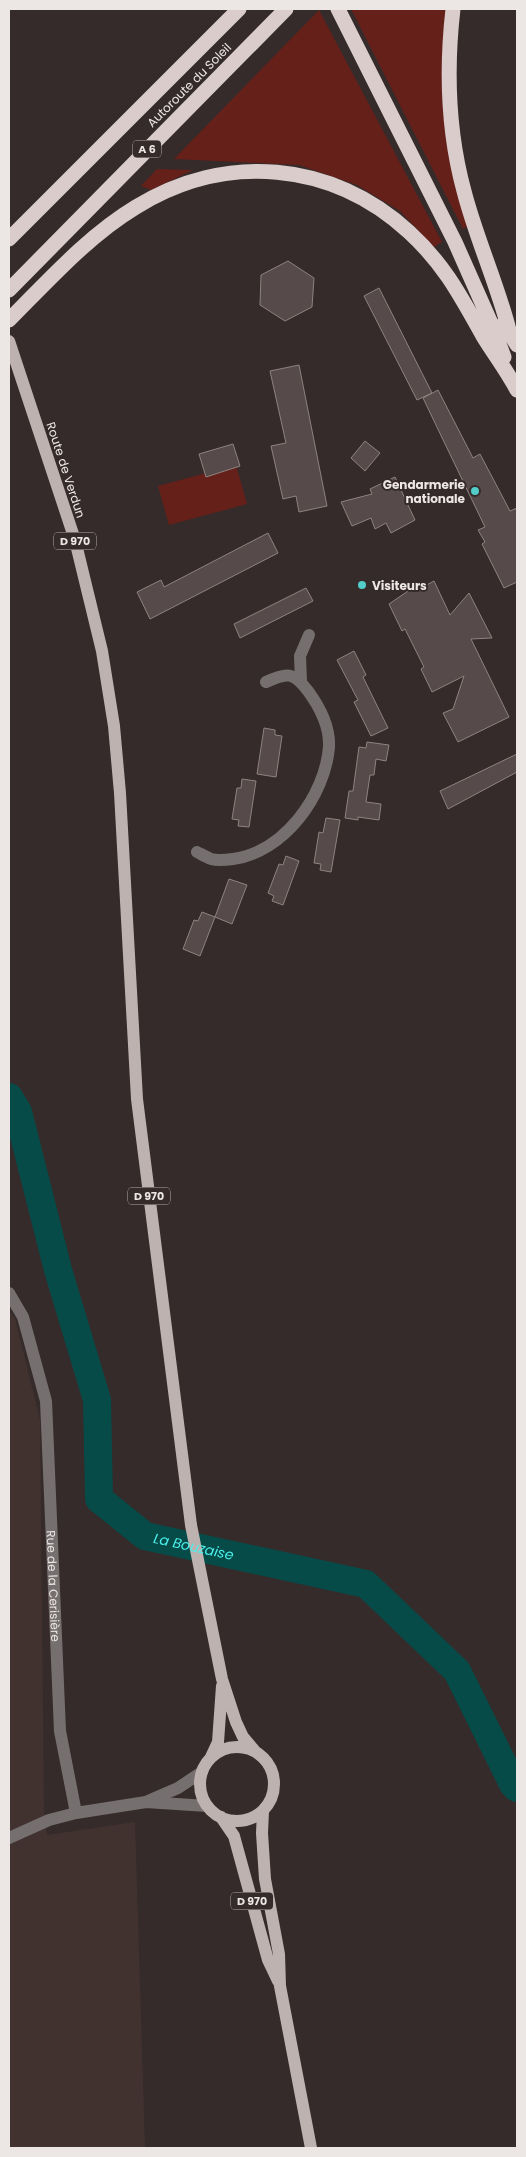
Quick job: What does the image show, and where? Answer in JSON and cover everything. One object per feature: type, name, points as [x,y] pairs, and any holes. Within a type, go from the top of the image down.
[{"type":"highway","name":"Autoroute du Soleil","points":[[9,239],[240,9]]},
{"type":"highway","name":"Autoroute du Soleil","points":[[9,290],[286,9]]},
{"type":"highway","points":[[338,9],[455,242],[494,330],[514,384]]},
{"type":"highway","points":[[453,9],[450,35],[449,89],[455,146],[464,191],[510,330],[517,345]]},
{"type":"highway","points":[[9,320],[95,238],[149,199],[177,186],[216,175],[249,170],[274,170],[300,174],[348,191],[384,212],[409,232],[452,280],[483,336],[514,384]]},
{"type":"highway","points":[[455,242],[494,310],[510,330]]},
{"type":"main road","name":"Route de Verdun","points":[[9,341],[75,540],[102,650],[114,726],[120,793],[137,1099],[191,1525],[222,1679]]},
{"type":"main road","name":"D 970","points":[[222,1679],[236,1722],[243,1737],[254,1750]]},
{"type":"main road","name":"D 970","points":[[211,1758],[218,1742],[222,1679]]},
{"type":"main road","points":[[231,1747],[243,1747],[254,1750],[271,1767],[274,1778],[274,1790],[270,1801],[263,1811],[247,1820],[238,1821],[220,1817],[207,1806],[201,1790],[202,1772],[211,1758],[220,1751],[231,1747]]},
{"type":"main road","name":"D 970","points":[[263,1811],[262,1832],[265,1878],[279,1954],[280,1986],[311,2148]]},
{"type":"main road","name":"D 970","points":[[220,1817],[234,1836],[268,1960],[280,1986]]},
{"type":"street","points":[[301,682],[300,656],[309,635]]},
{"type":"street","points":[[197,852],[211,859],[223,860],[255,854],[273,843],[294,824],[320,783],[329,745],[326,726],[318,704],[294,676],[286,674],[266,682]]},
{"type":"street","name":"Rue de la Cerisière","points":[[9,1293],[23,1317],[46,1401],[60,1731],[76,1813]]},
{"type":"street","points":[[146,1802],[178,1788],[202,1772]]},
{"type":"street","points":[[9,1838],[49,1820],[76,1813],[146,1802],[207,1806]]},
{"type":"shaded area","points":[[351,9],[448,9],[468,226],[463,229]]},
{"type":"shaded area","points":[[319,10],[442,242],[434,247],[400,211],[357,185],[299,165],[174,159]]},
{"type":"shaded area","points":[[157,169],[193,170],[151,190],[141,186]]},
{"type":"shaded area","points":[[236,465],[247,504],[169,525],[158,486]]},
{"type":"shaded area","points":[[9,1311],[15,1318],[40,1420],[44,1812],[47,1835],[135,1822],[145,2148],[9,2148]]},
{"type":"building","points":[[288,261],[314,278],[312,307],[285,321],[260,305],[261,275]]},
{"type":"building","points":[[379,288],[432,393],[417,400],[364,296]]},
{"type":"building","points":[[299,365],[327,506],[299,512],[296,496],[283,499],[271,446],[286,443],[270,371]]},
{"type":"building","points":[[438,390],[473,458],[480,454],[510,511],[517,508],[517,582],[504,588],[482,544],[485,542],[478,530],[485,527],[423,398]]},
{"type":"building","points":[[365,441],[380,453],[365,471],[351,458]]},
{"type":"building","points":[[233,444],[240,466],[206,477],[199,454]]},
{"type":"building","points":[[395,477],[415,520],[391,533],[386,523],[375,529],[371,518],[352,526],[341,502],[372,494],[370,489]]},
{"type":"building","points":[[268,533],[278,553],[150,619],[137,592],[161,580],[164,587]]},
{"type":"building","points":[[434,581],[450,615],[469,593],[492,638],[471,639],[509,717],[458,742],[443,713],[453,709],[464,676],[432,692],[421,669],[424,667],[405,629],[402,631],[389,604],[411,589],[425,586]]},
{"type":"building","points":[[306,588],[313,601],[240,638],[234,624]]},
{"type":"building","points":[[354,651],[366,675],[363,677],[388,728],[371,736],[354,702],[358,700],[337,660]]},
{"type":"building","points":[[264,728],[275,730],[275,735],[282,736],[276,777],[257,774]]},
{"type":"building","points":[[367,742],[389,745],[386,761],[376,759],[374,775],[370,775],[366,802],[381,804],[379,820],[358,817],[358,820],[345,818],[349,791],[353,791],[359,747],[366,748]]},
{"type":"building","points":[[517,754],[517,772],[448,809],[440,791]]},
{"type":"building","points":[[242,779],[256,781],[249,827],[238,826],[239,820],[232,819],[237,788],[241,788]]},
{"type":"building","points":[[326,818],[340,820],[331,872],[320,870],[321,864],[314,863],[319,832],[323,833]]},
{"type":"building","points":[[286,856],[299,861],[283,905],[272,901],[274,896],[268,893],[279,864],[283,865]]},
{"type":"building","points":[[229,879],[247,885],[232,924],[215,917]]},
{"type":"building","points":[[202,912],[215,917],[200,956],[183,949],[194,920],[198,921]]},
{"type":"waterway","name":"La Bouzaise","points":[[9,1097],[18,1112],[58,1270],[97,1400],[99,1499],[145,1536],[366,1584],[457,1671],[513,1784],[517,1788]]},
{"type":"place","name":"Gendarmerie nationale","points":[[475,491]]},
{"type":"place","name":"Visiteurs","points":[[362,585]]}]
